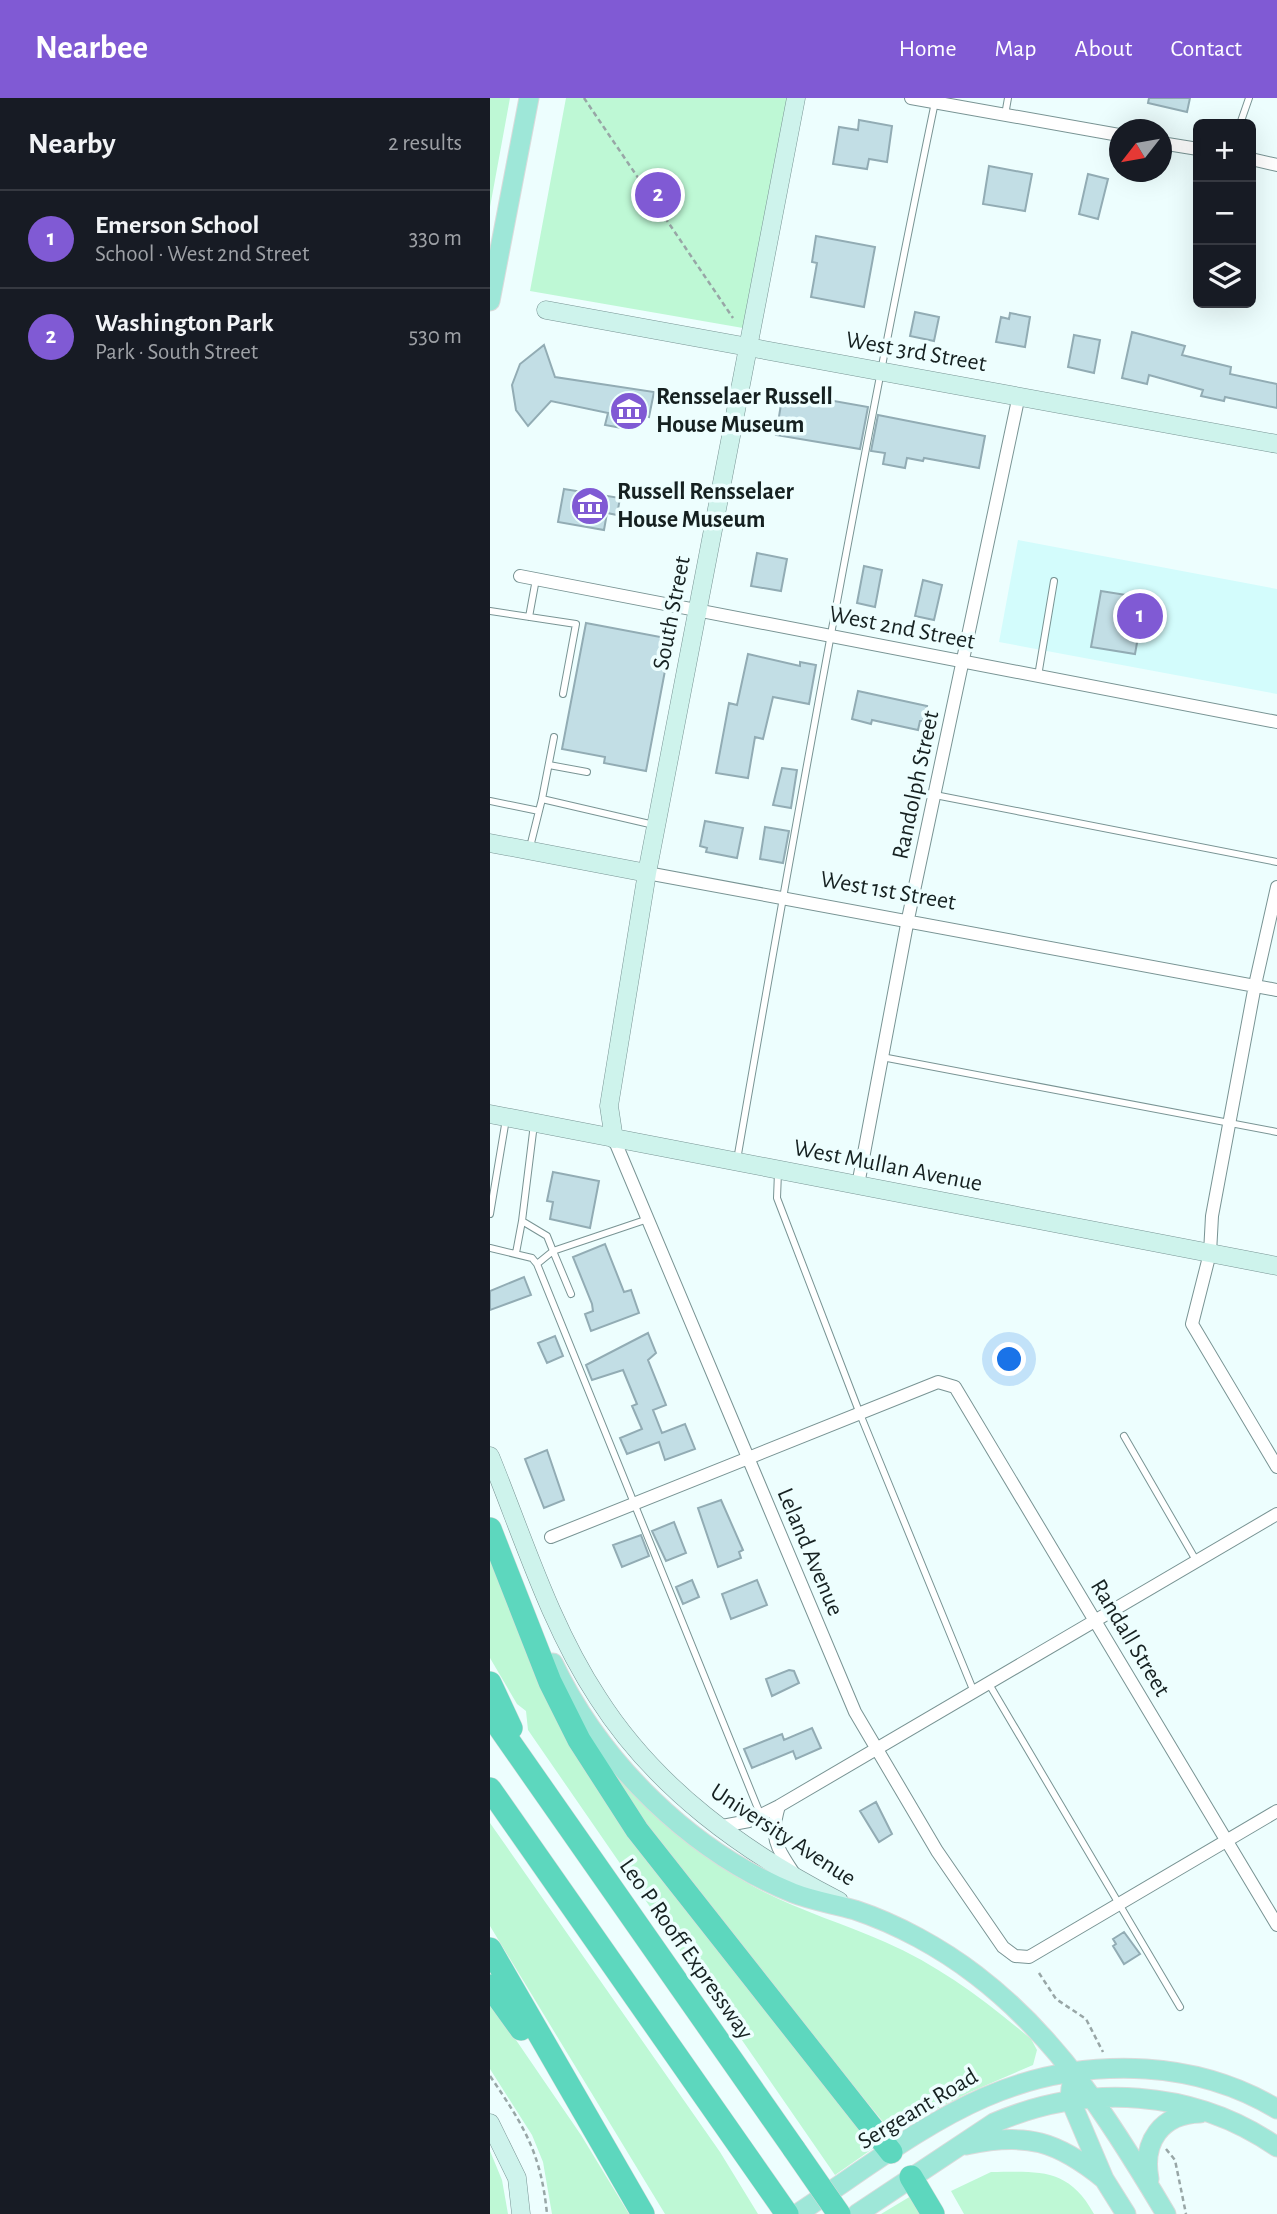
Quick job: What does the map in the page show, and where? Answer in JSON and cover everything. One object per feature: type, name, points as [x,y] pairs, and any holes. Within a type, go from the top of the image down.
[{"type":"highway","points":[[490,1529],[550,1682],[606,1784],[637,1830],[891,2152]]},
{"type":"highway","points":[[490,1684],[533,1776]]},
{"type":"highway","name":"Leo P Rooff Expressway","points":[[490,1714],[839,2214]]},
{"type":"highway","points":[[490,1789],[787,2214]]},
{"type":"highway","points":[[490,1950],[643,2214]]},
{"type":"highway","points":[[490,1986],[598,2137]]},
{"type":"highway","points":[[911,2177],[933,2214]]},
{"type":"main road","points":[[490,301],[529,98]]},
{"type":"main road","points":[[504,1565],[559,1676],[578,1707],[624,1768],[650,1796],[701,1841],[764,1881],[797,1895],[856,1910]]},
{"type":"main road","name":"University Avenue","points":[[856,1910],[923,1941],[976,1975],[1025,2017],[1094,2097],[1166,2214]]},
{"type":"main road","points":[[1073,2070],[1070,2099],[1104,2179],[1126,2214]]},
{"type":"main road","name":"Sergeant Road","points":[[797,2214],[983,2096],[1027,2080],[1073,2070],[1170,2071],[1236,2089],[1277,2109]]},
{"type":"main road","name":"Sergeant Road","points":[[857,2214],[955,2147],[1018,2112],[1070,2099],[1152,2099],[1212,2113],[1277,2147]]},
{"type":"main road","points":[[1150,2187],[1147,2156],[1157,2131],[1175,2116],[1212,2113]]},
{"type":"main road","points":[[955,2147],[990,2140],[1039,2142],[1075,2155],[1104,2179]]},
{"type":"main road","points":[[891,2152],[911,2177]]},
{"type":"street","name":"South Street","points":[[614,1139],[609,1105],[647,873],[796,98]]},
{"type":"street","points":[[911,98],[956,102],[1109,133]]},
{"type":"street","points":[[1172,145],[1193,148]]},
{"type":"street","points":[[1256,160],[1277,165]]},
{"type":"street","name":"West 3rd Street","points":[[545,310],[1277,444]]},
{"type":"street","name":"Randolph Street","points":[[858,1185],[908,919],[1019,395]]},
{"type":"street","name":"West 2nd Street","points":[[520,576],[1277,722]]},
{"type":"street","name":"West 1st Street","points":[[490,843],[1277,990]]},
{"type":"street","points":[[1277,887],[1229,1123],[1212,1216],[1210,1253],[1192,1324],[1277,1467]]},
{"type":"street","name":"West Mullan Avenue","points":[[498,1116],[1277,1266]]},
{"type":"street","name":"Leland Avenue","points":[[614,1139],[855,1712],[937,1851],[1003,1947],[1015,1956],[1029,1958],[1119,1904]]},
{"type":"street","name":"Randall Street","points":[[860,1414],[938,1382],[955,1387],[966,1401],[1277,1925]]},
{"type":"street","points":[[551,1537],[860,1414]]},
{"type":"street","name":"University Avenue","points":[[490,1456],[563,1635],[597,1698],[655,1770],[717,1827],[799,1881],[856,1910]]},
{"type":"street","points":[[717,1827],[733,1826],[779,1807],[1277,1514]]},
{"type":"street","points":[[779,1807],[772,1828],[774,1839],[799,1881]]},
{"type":"street","points":[[1119,1904],[1277,1811]]},
{"type":"street","points":[[490,2123],[517,2178],[521,2214]]},
{"type":"lane","points":[[1005,114],[1008,98]]},
{"type":"lane","points":[[1242,119],[1248,98]]},
{"type":"lane","points":[[737,1162],[782,897],[880,370],[935,102]]},
{"type":"lane","points":[[529,617],[536,579]]},
{"type":"lane","points":[[1038,676],[1054,581]]},
{"type":"lane","points":[[490,611],[576,624],[562,694]]},
{"type":"lane","points":[[529,850],[554,737]]},
{"type":"lane","points":[[549,765],[587,772]]},
{"type":"lane","points":[[935,796],[1277,862]]},
{"type":"lane","points":[[542,799],[656,825]]},
{"type":"lane","points":[[490,801],[539,811]]},
{"type":"lane","points":[[882,1057],[1277,1132]]},
{"type":"lane","points":[[490,1214],[498,1116]]},
{"type":"lane","points":[[516,1253],[535,1123]]},
{"type":"lane","points":[[778,1170],[777,1198],[860,1414],[974,1692]]},
{"type":"lane","points":[[537,1264],[553,1251],[648,1219]]},
{"type":"lane","points":[[522,1221],[547,1236],[571,1294]]},
{"type":"lane","points":[[490,1248],[532,1258],[537,1264],[761,1816]]},
{"type":"lane","points":[[1124,1436],[1197,1562]]},
{"type":"lane","points":[[989,1684],[1180,2007]]},
{"type":"path","points":[[584,98],[733,318]]},
{"type":"path","points":[[490,2076],[533,2144],[544,2177],[547,2214]]},
{"type":"shaded area","points":[[1018,540],[1277,589],[1277,694],[999,642]]},
{"type":"green space","points":[[490,98],[510,98],[490,207]]},
{"type":"green space","points":[[566,98],[787,98],[743,328],[530,291]]},
{"type":"green space","points":[[490,1559],[552,1705],[875,2147],[835,2175],[528,1730],[526,1711],[517,1704],[490,1658]]},
{"type":"green space","points":[[598,1750],[666,1822],[723,1868],[778,1899],[867,1934],[925,1962],[980,1998],[1031,2039],[1037,2050],[1033,2065],[968,2093],[901,2127],[884,2123],[670,1862]]},
{"type":"green space","points":[[490,1823],[720,2152],[758,2214],[665,2214],[490,1926]]},
{"type":"green space","points":[[490,2002],[581,2135],[629,2214],[552,2214],[543,2162],[532,2135],[490,2069]]},
{"type":"green space","points":[[490,2151],[502,2180],[508,2214],[490,2214]]},
{"type":"green space","points":[[991,2172],[1051,2175],[1074,2188],[1094,2214],[964,2214],[951,2191]]},
{"type":"green space","points":[[911,2196],[923,2214],[881,2214]]},
{"type":"building","points":[[1149,98],[1190,98],[1187,112],[1148,103]]},
{"type":"building","points":[[859,120],[892,126],[887,162],[869,159],[867,169],[833,164],[839,127],[858,130]]},
{"type":"building","points":[[989,166],[1032,174],[1025,211],[983,204]]},
{"type":"building","points":[[1088,174],[1108,179],[1098,219],[1079,214]]},
{"type":"building","points":[[816,236],[875,247],[864,307],[811,297],[817,263],[812,262]]},
{"type":"building","points":[[915,312],[939,317],[934,341],[910,336]]},
{"type":"building","points":[[1010,313],[1030,317],[1025,347],[996,342],[1001,317],[1009,319]]},
{"type":"building","points":[[1132,332],[1185,346],[1182,355],[1231,367],[1230,374],[1277,384],[1277,408],[1225,397],[1224,401],[1201,396],[1203,390],[1149,375],[1147,384],[1122,378]]},
{"type":"building","points":[[1074,335],[1100,340],[1094,373],[1068,367]]},
{"type":"building","points":[[544,345],[555,377],[654,392],[649,417],[641,415],[638,426],[623,423],[622,428],[605,425],[608,413],[551,401],[528,426],[516,410],[512,385],[520,364]]},
{"type":"building","points":[[783,392],[868,407],[860,449],[776,435]]},
{"type":"building","points":[[878,415],[985,436],[979,468],[924,458],[923,461],[907,458],[905,468],[883,464],[885,453],[871,451]]},
{"type":"building","name":"Russell Rensselaer House Museum","points":[[564,489],[620,498],[617,515],[607,513],[604,530],[558,522]]},
{"type":"building","points":[[757,553],[787,559],[781,591],[751,586]]},
{"type":"building","points":[[864,566],[882,570],[875,607],[857,603]]},
{"type":"building","points":[[923,580],[942,585],[934,620],[915,616]]},
{"type":"building","points":[[1101,591],[1145,598],[1135,654],[1091,647]]},
{"type":"building","points":[[586,623],[671,639],[646,771],[604,763],[605,757],[562,749]]},
{"type":"building","points":[[748,654],[800,666],[800,662],[816,665],[809,704],[773,697],[763,739],[755,737],[748,778],[716,773],[729,703],[737,705]]},
{"type":"building","points":[[858,691],[927,706],[923,721],[920,721],[918,730],[872,720],[871,724],[852,719]]},
{"type":"building","points":[[782,768],[797,770],[791,808],[773,805]]},
{"type":"building","points":[[705,821],[743,828],[737,858],[706,852],[707,848],[700,846]]},
{"type":"building","points":[[765,827],[789,831],[783,863],[760,859]]},
{"type":"building","points":[[553,1172],[599,1181],[590,1228],[550,1219],[553,1202],[547,1201]]},
{"type":"building","points":[[605,1244],[624,1292],[631,1290],[639,1313],[591,1331],[585,1314],[593,1311],[592,1304],[573,1257]]},
{"type":"building","points":[[524,1277],[531,1295],[490,1310],[490,1291]]},
{"type":"building","points":[[648,1333],[656,1353],[648,1360],[666,1405],[653,1410],[662,1433],[685,1424],[695,1449],[665,1460],[659,1442],[627,1454],[620,1438],[642,1429],[632,1406],[637,1404],[623,1370],[592,1380],[586,1365]]},
{"type":"building","points":[[555,1336],[563,1356],[547,1363],[538,1343]]},
{"type":"building","points":[[547,1450],[564,1500],[544,1508],[525,1459]]},
{"type":"building","points":[[721,1500],[743,1550],[739,1552],[741,1558],[718,1567],[698,1508]]},
{"type":"building","points":[[674,1522],[686,1553],[666,1561],[652,1531]]},
{"type":"building","points":[[641,1535],[649,1556],[622,1567],[613,1545]]},
{"type":"building","points":[[692,1580],[699,1597],[683,1604],[676,1587]]},
{"type":"building","points":[[757,1580],[767,1605],[731,1619],[722,1594]]},
{"type":"building","points":[[789,1670],[794,1671],[799,1683],[772,1696],[766,1679]]},
{"type":"building","points":[[812,1728],[821,1748],[796,1759],[793,1751],[752,1768],[744,1749],[782,1734],[784,1740]]},
{"type":"building","points":[[876,1802],[892,1834],[879,1842],[860,1811]]},
{"type":"building","points":[[1124,1932],[1140,1954],[1124,1964],[1113,1946],[1116,1944],[1113,1939]]},
{"type":"place","name":"Washington Park","points":[[658,195]]},
{"type":"place","name":"Rensselaer Russell House Museum","points":[[629,411]]},
{"type":"place","name":"Russell Rensselaer House Museum","points":[[590,506]]},
{"type":"place","name":"Emerson School","points":[[1140,616]]}]
